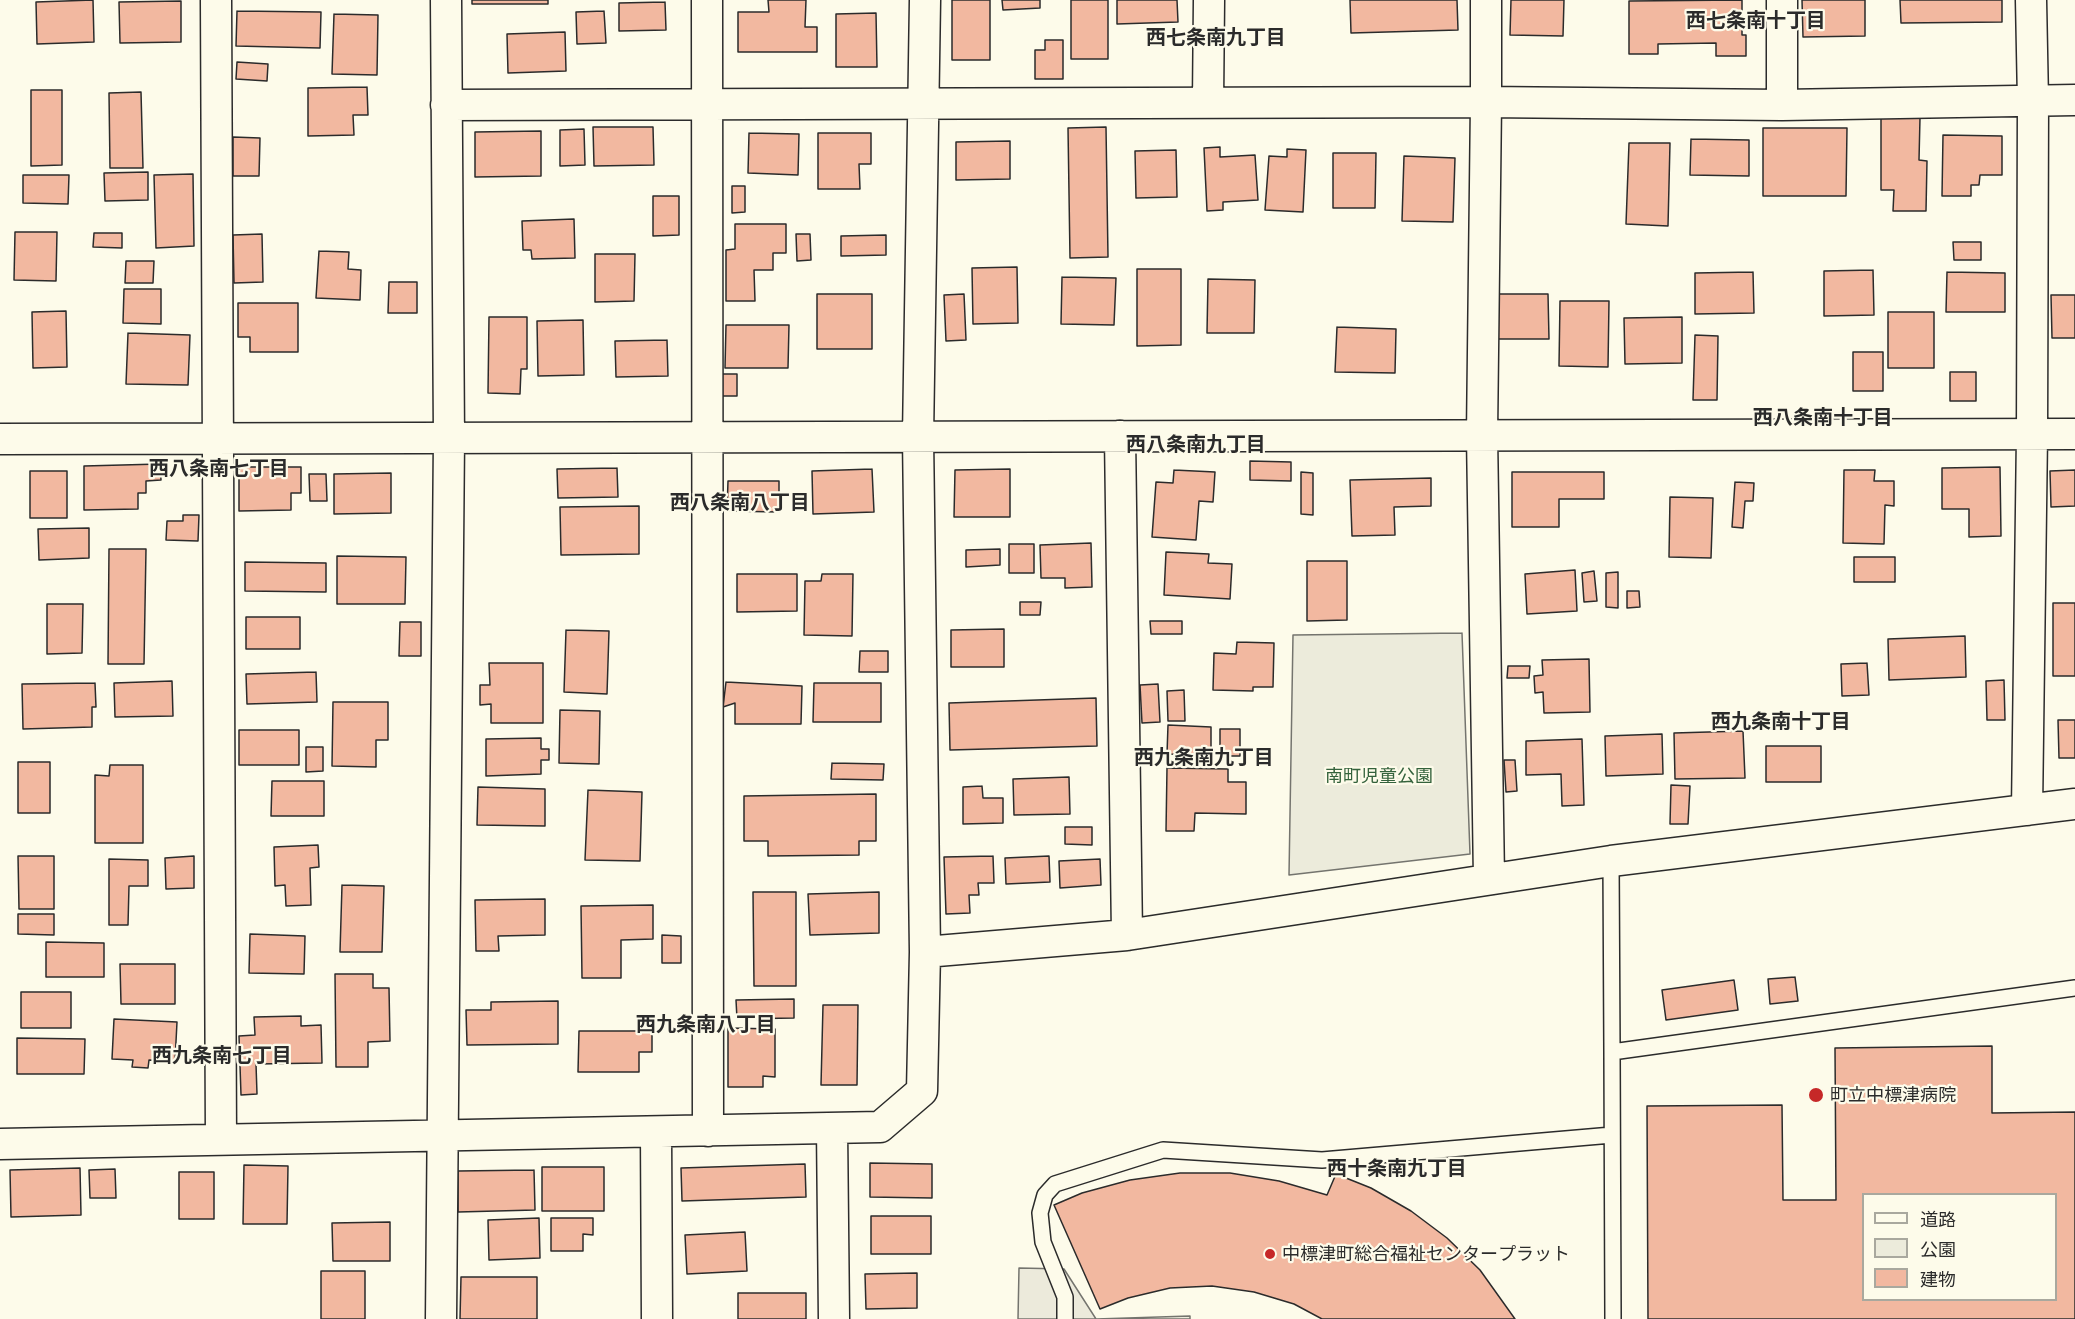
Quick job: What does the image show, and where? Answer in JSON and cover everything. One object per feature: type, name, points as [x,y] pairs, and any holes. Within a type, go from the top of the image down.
[{"type":"street","points":[[216,0],[221,1138]]},
{"type":"street","points":[[441,1319],[448,438],[446,0]]},
{"type":"street","points":[[707,0],[708,1131]]},
{"type":"street","points":[[0,1144],[880,1127],[922,1091],[925,952],[918,437],[925,0]]},
{"type":"street","points":[[1208,102],[1209,0]]},
{"type":"street","points":[[1485,0],[1482,435],[1489,879]]},
{"type":"street","points":[[1782,0],[1782,105]]},
{"type":"street","points":[[2027,810],[2032,434],[2031,0]]},
{"type":"street","points":[[446,105],[1208,102],[1782,105],[2075,100]]},
{"type":"street","points":[[0,439],[2075,434]]},
{"type":"street","points":[[1120,436],[1126,935]]},
{"type":"street","points":[[925,952],[1126,935],[1611,861],[2075,804]]},
{"type":"street","points":[[831,1128],[834,1319]]},
{"type":"street","points":[[656,1132],[657,1319]]},
{"type":"lane","points":[[1611,861],[1613,1319]]},
{"type":"lane","points":[[1612,1052],[2075,988]]},
{"type":"lane","points":[[1065,1319],[1065,1297],[1042,1242],[1040,1213],[1045,1195],[1055,1184],[1163,1150],[1322,1160],[1612,1135]]},
{"type":"green space","name":"南町児童公園","points":[[1462,633],[1470,854],[1289,875],[1293,635]]},
{"type":"shaded area","points":[[1019,1268],[1064,1269],[1096,1319],[1018,1319]]},
{"type":"shaded area","points":[[1190,1316],[1190,1319],[1096,1319]]},
{"type":"building","points":[[93,0],[94,42],[37,44],[36,2]]},
{"type":"building","points":[[472,0],[548,0],[548,4],[472,4]]},
{"type":"building","points":[[768,0],[806,0],[805,27],[817,27],[817,52],[738,52],[738,12],[769,12]]},
{"type":"building","points":[[952,0],[990,0],[990,60],[952,60]]},
{"type":"building","points":[[1002,0],[1040,0],[1040,8],[1003,10]]},
{"type":"building","points":[[1071,0],[1108,0],[1108,59],[1071,59]]},
{"type":"building","points":[[1117,0],[1177,0],[1178,22],[1117,24]]},
{"type":"building","points":[[1350,0],[1457,0],[1458,30],[1351,33]]},
{"type":"building","points":[[1511,0],[1564,0],[1563,36],[1510,35]]},
{"type":"building","points":[[1742,0],[1742,35],[1746,35],[1746,56],[1716,56],[1716,43],[1658,44],[1658,54],[1629,54],[1629,1]]},
{"type":"building","points":[[1802,0],[1865,0],[1865,36],[1803,37]]},
{"type":"building","points":[[1900,0],[2002,0],[2002,22],[1901,23]]},
{"type":"building","points":[[181,1],[181,42],[120,43],[119,2]]},
{"type":"building","points":[[665,2],[666,30],[619,31],[619,3]]},
{"type":"building","points":[[237,11],[321,12],[320,48],[236,46]]},
{"type":"building","points":[[604,11],[606,43],[577,44],[576,12]]},
{"type":"building","points":[[876,13],[877,67],[836,67],[836,14]]},
{"type":"building","points":[[334,14],[378,15],[377,75],[332,74]]},
{"type":"building","points":[[565,32],[566,71],[508,73],[507,34]]},
{"type":"building","points":[[1045,40],[1063,40],[1063,79],[1035,79],[1035,50],[1045,50]]},
{"type":"building","points":[[237,62],[268,64],[267,81],[236,79]]},
{"type":"building","points":[[367,87],[368,115],[353,115],[354,135],[308,136],[308,88]]},
{"type":"building","points":[[31,90],[62,90],[62,165],[31,166]]},
{"type":"building","points":[[141,92],[143,168],[110,168],[109,93]]},
{"type":"building","points":[[1881,117],[1920,118],[1919,160],[1927,161],[1926,211],[1893,211],[1894,190],[1881,190]]},
{"type":"building","points":[[593,127],[653,127],[654,165],[594,166]]},
{"type":"building","points":[[1106,127],[1108,257],[1070,258],[1068,128]]},
{"type":"building","points":[[1763,128],[1847,128],[1846,196],[1763,196]]},
{"type":"building","points":[[584,129],[585,165],[560,166],[560,130]]},
{"type":"building","points":[[541,131],[541,176],[475,177],[475,132]]},
{"type":"building","points":[[749,133],[799,134],[798,175],[748,173]]},
{"type":"building","points":[[818,133],[871,133],[871,164],[859,164],[860,189],[818,189]]},
{"type":"building","points":[[1943,135],[2002,136],[2002,175],[1980,175],[1979,185],[1971,185],[1971,196],[1942,196]]},
{"type":"building","points":[[233,137],[260,138],[259,176],[233,176]]},
{"type":"building","points":[[1691,139],[1749,140],[1749,176],[1690,175]]},
{"type":"building","points":[[1010,141],[1010,179],[956,180],[956,142]]},
{"type":"building","points":[[1629,143],[1670,143],[1668,226],[1626,224]]},
{"type":"building","points":[[1220,147],[1220,157],[1255,155],[1258,200],[1223,202],[1223,210],[1207,211],[1204,148]]},
{"type":"building","points":[[1287,149],[1306,150],[1303,212],[1265,210],[1269,156],[1287,157]]},
{"type":"building","points":[[1176,150],[1177,197],[1136,198],[1135,151]]},
{"type":"building","points":[[1333,153],[1376,153],[1375,208],[1333,208]]},
{"type":"building","points":[[1404,156],[1455,158],[1453,222],[1402,221]]},
{"type":"building","points":[[148,172],[148,200],[105,201],[104,173]]},
{"type":"building","points":[[193,174],[194,246],[156,248],[154,175]]},
{"type":"building","points":[[23,175],[69,175],[68,204],[23,203]]},
{"type":"building","points":[[732,186],[745,186],[745,212],[732,213]]},
{"type":"building","points":[[653,196],[679,196],[679,235],[653,236]]},
{"type":"building","points":[[574,219],[575,258],[532,259],[531,250],[523,250],[522,221]]},
{"type":"building","points":[[735,224],[786,224],[786,253],[773,253],[773,270],[754,270],[755,301],[726,301],[726,250],[735,249]]},
{"type":"building","points":[[15,232],[57,232],[56,281],[14,280]]},
{"type":"building","points":[[94,233],[122,233],[122,248],[93,247]]},
{"type":"building","points":[[262,234],[263,282],[234,283],[233,235]]},
{"type":"building","points":[[796,234],[810,234],[811,260],[797,261]]},
{"type":"building","points":[[886,235],[886,255],[841,256],[841,236]]},
{"type":"building","points":[[1953,242],[1981,242],[1981,260],[1954,260]]},
{"type":"building","points":[[319,251],[349,252],[348,269],[361,270],[360,300],[316,298]]},
{"type":"building","points":[[595,254],[635,254],[634,301],[595,302]]},
{"type":"building","points":[[126,261],[154,261],[153,283],[125,283]]},
{"type":"building","points":[[1017,267],[1018,323],[973,324],[972,268]]},
{"type":"building","points":[[1137,269],[1181,269],[1181,345],[1137,346]]},
{"type":"building","points":[[1873,270],[1874,315],[1824,316],[1824,271]]},
{"type":"building","points":[[1753,272],[1754,313],[1695,314],[1695,273]]},
{"type":"building","points":[[1947,272],[2005,273],[2005,312],[1946,312]]},
{"type":"building","points":[[1062,277],[1116,278],[1114,325],[1061,324]]},
{"type":"building","points":[[1208,279],[1255,280],[1254,333],[1207,333]]},
{"type":"building","points":[[389,282],[417,282],[417,313],[388,313]]},
{"type":"building","points":[[124,289],[161,289],[161,324],[123,323]]},
{"type":"building","points":[[817,294],[872,294],[872,349],[817,349]]},
{"type":"building","points":[[964,294],[966,340],[946,341],[944,295]]},
{"type":"building","points":[[1497,294],[1548,294],[1549,339],[1498,339]]},
{"type":"building","points":[[2051,295],[2075,295],[2075,338],[2052,338]]},
{"type":"building","points":[[1560,301],[1609,301],[1608,367],[1559,366]]},
{"type":"building","points":[[238,303],[298,303],[298,352],[250,352],[250,337],[238,337]]},
{"type":"building","points":[[66,311],[67,367],[33,368],[32,312]]},
{"type":"building","points":[[1888,312],[1934,312],[1934,368],[1888,368]]},
{"type":"building","points":[[489,317],[527,317],[527,369],[521,369],[520,394],[488,393]]},
{"type":"building","points":[[1682,317],[1682,363],[1625,364],[1624,318]]},
{"type":"building","points":[[583,320],[584,375],[538,376],[537,321]]},
{"type":"building","points":[[726,325],[789,325],[788,368],[725,368]]},
{"type":"building","points":[[1337,327],[1396,329],[1395,373],[1335,372]]},
{"type":"building","points":[[128,333],[190,335],[188,385],[126,384]]},
{"type":"building","points":[[1695,335],[1718,336],[1717,400],[1693,400]]},
{"type":"building","points":[[667,340],[668,376],[616,377],[615,341]]},
{"type":"building","points":[[1853,352],[1883,352],[1883,391],[1853,391]]},
{"type":"building","points":[[1950,372],[1976,372],[1976,401],[1950,401]]},
{"type":"building","points":[[722,374],[737,374],[737,396],[722,396]]},
{"type":"building","points":[[1250,461],[1291,462],[1291,481],[1250,480]]},
{"type":"building","points":[[160,464],[161,480],[146,481],[146,493],[138,493],[138,509],[84,510],[84,466]]},
{"type":"building","points":[[239,467],[301,467],[301,493],[291,493],[291,510],[239,511]]},
{"type":"building","points":[[2000,467],[2001,536],[1969,537],[1969,509],[1942,509],[1942,468]]},
{"type":"building","points":[[617,468],[618,497],[558,498],[557,469]]},
{"type":"building","points":[[872,469],[874,512],[813,514],[812,471]]},
{"type":"building","points":[[1010,469],[1010,517],[954,517],[955,470]]},
{"type":"building","points":[[1174,470],[1215,472],[1213,502],[1199,501],[1196,540],[1152,537],[1156,482],[1173,483]]},
{"type":"building","points":[[1844,470],[1875,470],[1874,481],[1894,481],[1894,506],[1885,505],[1884,544],[1843,543]]},
{"type":"building","points":[[2075,470],[2075,506],[2051,507],[2050,471]]},
{"type":"building","points":[[30,471],[67,471],[67,518],[30,518]]},
{"type":"building","points":[[1301,472],[1313,473],[1313,515],[1301,514]]},
{"type":"building","points":[[1512,472],[1604,472],[1604,499],[1559,499],[1559,527],[1512,527]]},
{"type":"building","points":[[391,473],[391,513],[334,514],[334,474]]},
{"type":"building","points":[[309,474],[326,474],[327,501],[310,501]]},
{"type":"building","points":[[1431,478],[1431,506],[1394,507],[1395,535],[1352,536],[1350,480]]},
{"type":"building","points":[[728,481],[779,481],[779,512],[727,511]]},
{"type":"building","points":[[1735,482],[1754,483],[1753,501],[1745,501],[1743,528],[1732,527]]},
{"type":"building","points":[[1670,497],[1713,498],[1711,558],[1669,557]]},
{"type":"building","points":[[639,506],[639,554],[561,555],[560,507]]},
{"type":"building","points":[[183,515],[199,515],[198,541],[166,540],[167,521],[183,521]]},
{"type":"building","points":[[89,528],[89,558],[39,560],[38,529]]},
{"type":"building","points":[[1091,543],[1092,587],[1065,588],[1065,578],[1041,578],[1040,545]]},
{"type":"building","points":[[1009,544],[1034,544],[1034,573],[1009,573]]},
{"type":"building","points":[[109,549],[146,549],[144,664],[108,664]]},
{"type":"building","points":[[1000,549],[1000,565],[966,567],[966,550]]},
{"type":"building","points":[[1166,552],[1209,554],[1208,563],[1232,564],[1230,599],[1164,595]]},
{"type":"building","points":[[337,556],[406,557],[405,604],[337,604]]},
{"type":"building","points":[[1854,557],[1895,557],[1895,582],[1854,582]]},
{"type":"building","points":[[1307,561],[1347,561],[1347,620],[1307,621]]},
{"type":"building","points":[[245,562],[326,563],[326,592],[245,591]]},
{"type":"building","points":[[1575,570],[1577,611],[1527,614],[1525,574]]},
{"type":"building","points":[[1594,571],[1597,601],[1584,602],[1582,573]]},
{"type":"building","points":[[1618,572],[1618,608],[1606,607],[1606,573]]},
{"type":"building","points":[[737,574],[797,574],[797,611],[737,612]]},
{"type":"building","points":[[822,574],[853,574],[852,636],[804,635],[805,581],[821,581]]},
{"type":"building","points":[[1627,591],[1639,591],[1640,607],[1627,608]]},
{"type":"building","points":[[1020,602],[1041,602],[1040,615],[1020,615]]},
{"type":"building","points":[[2053,603],[2075,603],[2075,676],[2053,676]]},
{"type":"building","points":[[47,604],[83,604],[82,653],[47,654]]},
{"type":"building","points":[[246,617],[300,617],[300,649],[246,649]]},
{"type":"building","points":[[1150,621],[1182,621],[1182,634],[1151,634]]},
{"type":"building","points":[[400,622],[421,622],[421,656],[399,656]]},
{"type":"building","points":[[1004,629],[1004,667],[951,667],[951,630]]},
{"type":"building","points":[[566,630],[609,631],[607,694],[564,692]]},
{"type":"building","points":[[1965,636],[1966,677],[1889,680],[1888,639]]},
{"type":"building","points":[[1237,642],[1274,643],[1273,687],[1253,687],[1253,691],[1213,690],[1214,653],[1236,654]]},
{"type":"building","points":[[860,651],[888,651],[888,672],[859,672]]},
{"type":"building","points":[[1589,659],[1590,712],[1544,713],[1543,692],[1535,693],[1534,676],[1543,675],[1542,660]]},
{"type":"building","points":[[489,663],[543,663],[543,723],[491,723],[491,704],[480,705],[480,685],[490,685]]},
{"type":"building","points":[[1867,663],[1869,695],[1842,696],[1841,664]]},
{"type":"building","points":[[1508,666],[1530,666],[1529,678],[1507,678]]},
{"type":"building","points":[[316,672],[317,702],[247,704],[246,674]]},
{"type":"building","points":[[2004,680],[2005,720],[1987,720],[1986,681]]},
{"type":"building","points":[[172,681],[173,716],[115,717],[114,683]]},
{"type":"building","points":[[726,682],[802,686],[801,724],[735,724],[735,703],[723,707]]},
{"type":"building","points":[[95,683],[96,707],[92,707],[92,727],[23,729],[22,684]]},
{"type":"building","points":[[814,683],[881,683],[881,722],[813,722]]},
{"type":"building","points":[[1158,684],[1160,722],[1142,723],[1140,685]]},
{"type":"building","points":[[1184,690],[1185,721],[1168,721],[1167,691]]},
{"type":"building","points":[[1096,698],[1097,746],[950,750],[949,703]]},
{"type":"building","points":[[333,702],[388,702],[388,740],[376,740],[376,767],[332,766]]},
{"type":"building","points":[[560,710],[600,711],[599,764],[559,763]]},
{"type":"building","points":[[2058,720],[2075,720],[2075,758],[2059,758]]},
{"type":"building","points":[[1168,725],[1211,727],[1211,755],[1167,754]]},
{"type":"building","points":[[1220,729],[1240,729],[1240,756],[1220,756]]},
{"type":"building","points":[[239,730],[299,730],[299,765],[239,765]]},
{"type":"building","points":[[1743,731],[1745,778],[1675,779],[1674,733]]},
{"type":"building","points":[[1662,734],[1663,774],[1606,776],[1605,736]]},
{"type":"building","points":[[541,738],[541,749],[549,749],[549,760],[541,760],[541,774],[486,776],[486,739]]},
{"type":"building","points":[[1582,739],[1584,805],[1562,806],[1561,774],[1526,775],[1526,741]]},
{"type":"building","points":[[1766,746],[1821,746],[1821,782],[1766,782]]},
{"type":"building","points":[[306,747],[323,747],[323,771],[306,772]]},
{"type":"building","points":[[1504,760],[1515,760],[1517,791],[1506,792]]},
{"type":"building","points":[[18,762],[50,762],[50,813],[18,813]]},
{"type":"building","points":[[832,763],[884,764],[883,780],[831,779]]},
{"type":"building","points":[[110,765],[143,765],[143,843],[95,843],[95,775],[109,776]]},
{"type":"building","points":[[1167,768],[1228,769],[1228,782],[1246,782],[1246,814],[1195,813],[1194,831],[1166,831]]},
{"type":"building","points":[[1069,777],[1070,814],[1014,815],[1013,779]]},
{"type":"building","points":[[272,781],[324,781],[324,816],[271,816]]},
{"type":"building","points":[[1671,785],[1690,786],[1688,824],[1670,824]]},
{"type":"building","points":[[982,786],[983,798],[1003,798],[1003,823],[963,824],[963,787]]},
{"type":"building","points":[[478,787],[545,789],[545,826],[477,825]]},
{"type":"building","points":[[588,790],[642,792],[640,861],[585,860]]},
{"type":"building","points":[[876,794],[876,841],[859,841],[859,855],[768,856],[768,841],[744,841],[744,796]]},
{"type":"building","points":[[1065,827],[1092,827],[1092,845],[1065,844]]},
{"type":"building","points":[[318,845],[319,867],[310,868],[311,905],[286,906],[285,885],[275,886],[274,847]]},
{"type":"building","points":[[18,856],[54,856],[54,909],[19,909]]},
{"type":"building","points":[[194,856],[194,888],[166,889],[165,858]]},
{"type":"building","points":[[993,856],[994,883],[978,883],[979,895],[969,895],[970,913],[946,914],[944,857]]},
{"type":"building","points":[[1049,856],[1050,882],[1006,884],[1005,858]]},
{"type":"building","points":[[109,859],[148,860],[148,886],[129,886],[128,925],[109,925]]},
{"type":"building","points":[[1100,859],[1101,885],[1060,888],[1059,861]]},
{"type":"building","points":[[342,885],[384,886],[382,952],[340,952]]},
{"type":"building","points":[[753,892],[796,892],[796,986],[754,986]]},
{"type":"building","points":[[879,892],[879,933],[810,935],[808,894]]},
{"type":"building","points":[[545,899],[545,935],[498,936],[499,951],[476,951],[475,900]]},
{"type":"building","points":[[653,905],[653,939],[621,940],[621,978],[582,978],[581,906]]},
{"type":"building","points":[[18,914],[54,914],[54,935],[18,934]]},
{"type":"building","points":[[250,934],[305,936],[304,974],[249,973]]},
{"type":"building","points":[[662,935],[681,936],[681,963],[662,963]]},
{"type":"building","points":[[46,942],[104,943],[104,977],[46,977]]},
{"type":"building","points":[[120,964],[175,964],[175,1004],[121,1004]]},
{"type":"building","points":[[335,974],[373,974],[373,988],[389,988],[390,1041],[368,1042],[368,1067],[336,1067]]},
{"type":"building","points":[[1795,977],[1798,1001],[1770,1004],[1768,979]]},
{"type":"building","points":[[1734,980],[1738,1010],[1666,1020],[1662,990]]},
{"type":"building","points":[[21,992],[71,992],[71,1028],[21,1028]]},
{"type":"building","points":[[794,999],[794,1018],[737,1019],[736,1000]]},
{"type":"building","points":[[558,1001],[558,1044],[467,1045],[466,1010],[491,1010],[491,1002]]},
{"type":"building","points":[[823,1005],[858,1005],[857,1085],[821,1085]]},
{"type":"building","points":[[301,1016],[301,1026],[321,1025],[322,1063],[256,1064],[257,1094],[241,1095],[239,1036],[255,1035],[254,1017]]},
{"type":"building","points":[[114,1019],[177,1022],[175,1061],[149,1060],[148,1068],[132,1067],[133,1060],[112,1059]]},
{"type":"building","points":[[728,1028],[775,1029],[775,1077],[763,1076],[763,1087],[728,1087]]},
{"type":"building","points":[[579,1031],[652,1031],[652,1052],[639,1052],[639,1072],[578,1072]]},
{"type":"building","points":[[17,1038],[85,1039],[84,1074],[17,1074]]},
{"type":"building","points":[[1992,1046],[1992,1113],[2075,1112],[2075,1319],[1648,1319],[1647,1106],[1782,1105],[1783,1200],[1836,1200],[1835,1048]]},
{"type":"building","points":[[870,1163],[932,1164],[932,1198],[870,1197]]},
{"type":"building","points":[[805,1164],[806,1197],[682,1201],[681,1168]]},
{"type":"building","points":[[244,1165],[288,1166],[287,1224],[243,1224]]},
{"type":"building","points":[[542,1167],[604,1167],[604,1211],[542,1211]]},
{"type":"building","points":[[80,1168],[81,1215],[11,1217],[10,1170]]},
{"type":"building","points":[[115,1169],[116,1198],[90,1198],[89,1170]]},
{"type":"building","points":[[534,1170],[535,1210],[458,1212],[458,1171]]},
{"type":"building","points":[[179,1172],[214,1172],[214,1219],[179,1219]]},
{"type":"building","name":"中標津町総合福祉センタープラット","points":[[1180,1173],[1230,1173],[1279,1181],[1327,1195],[1336,1174],[1371,1188],[1411,1211],[1447,1238],[1480,1270],[1515,1319],[1322,1319],[1294,1304],[1254,1292],[1212,1286],[1170,1288],[1128,1298],[1100,1309],[1054,1205],[1082,1193],[1130,1180]]},
{"type":"building","points":[[871,1216],[931,1216],[931,1254],[871,1254]]},
{"type":"building","points":[[539,1218],[540,1258],[489,1260],[488,1220]]},
{"type":"building","points":[[551,1218],[593,1218],[593,1235],[583,1234],[583,1251],[551,1251]]},
{"type":"building","points":[[390,1222],[390,1261],[333,1261],[332,1223]]},
{"type":"building","points":[[745,1232],[747,1271],[687,1274],[685,1235]]},
{"type":"building","points":[[321,1271],[365,1271],[365,1319],[321,1319]]},
{"type":"building","points":[[917,1273],[917,1308],[866,1309],[865,1274]]},
{"type":"building","points":[[461,1277],[537,1277],[537,1319],[460,1319]]},
{"type":"building","points":[[738,1293],[806,1293],[806,1319],[738,1319]]},
{"type":"place","name":"町立中標津病院","points":[[1816,1095]]},
{"type":"place","name":"中標津町総合福祉センタープラット","points":[[1270,1254]]},
{"type":"district","name":"西七条南十丁目","points":[[1756,20]]},
{"type":"district","name":"西七条南九丁目","points":[[1216,37]]},
{"type":"district","name":"西八条南十丁目","points":[[1823,417]]},
{"type":"district","name":"西八条南九丁目","points":[[1196,444]]},
{"type":"district","name":"西八条南七丁目","points":[[219,468]]},
{"type":"district","name":"西八条南八丁目","points":[[740,502]]},
{"type":"district","name":"西九条南十丁目","points":[[1781,721]]},
{"type":"district","name":"西九条南九丁目","points":[[1204,757]]},
{"type":"district","name":"西九条南八丁目","points":[[706,1024]]},
{"type":"district","name":"西九条南七丁目","points":[[222,1055]]},
{"type":"district","name":"西十条南九丁目","points":[[1397,1168]]}]
